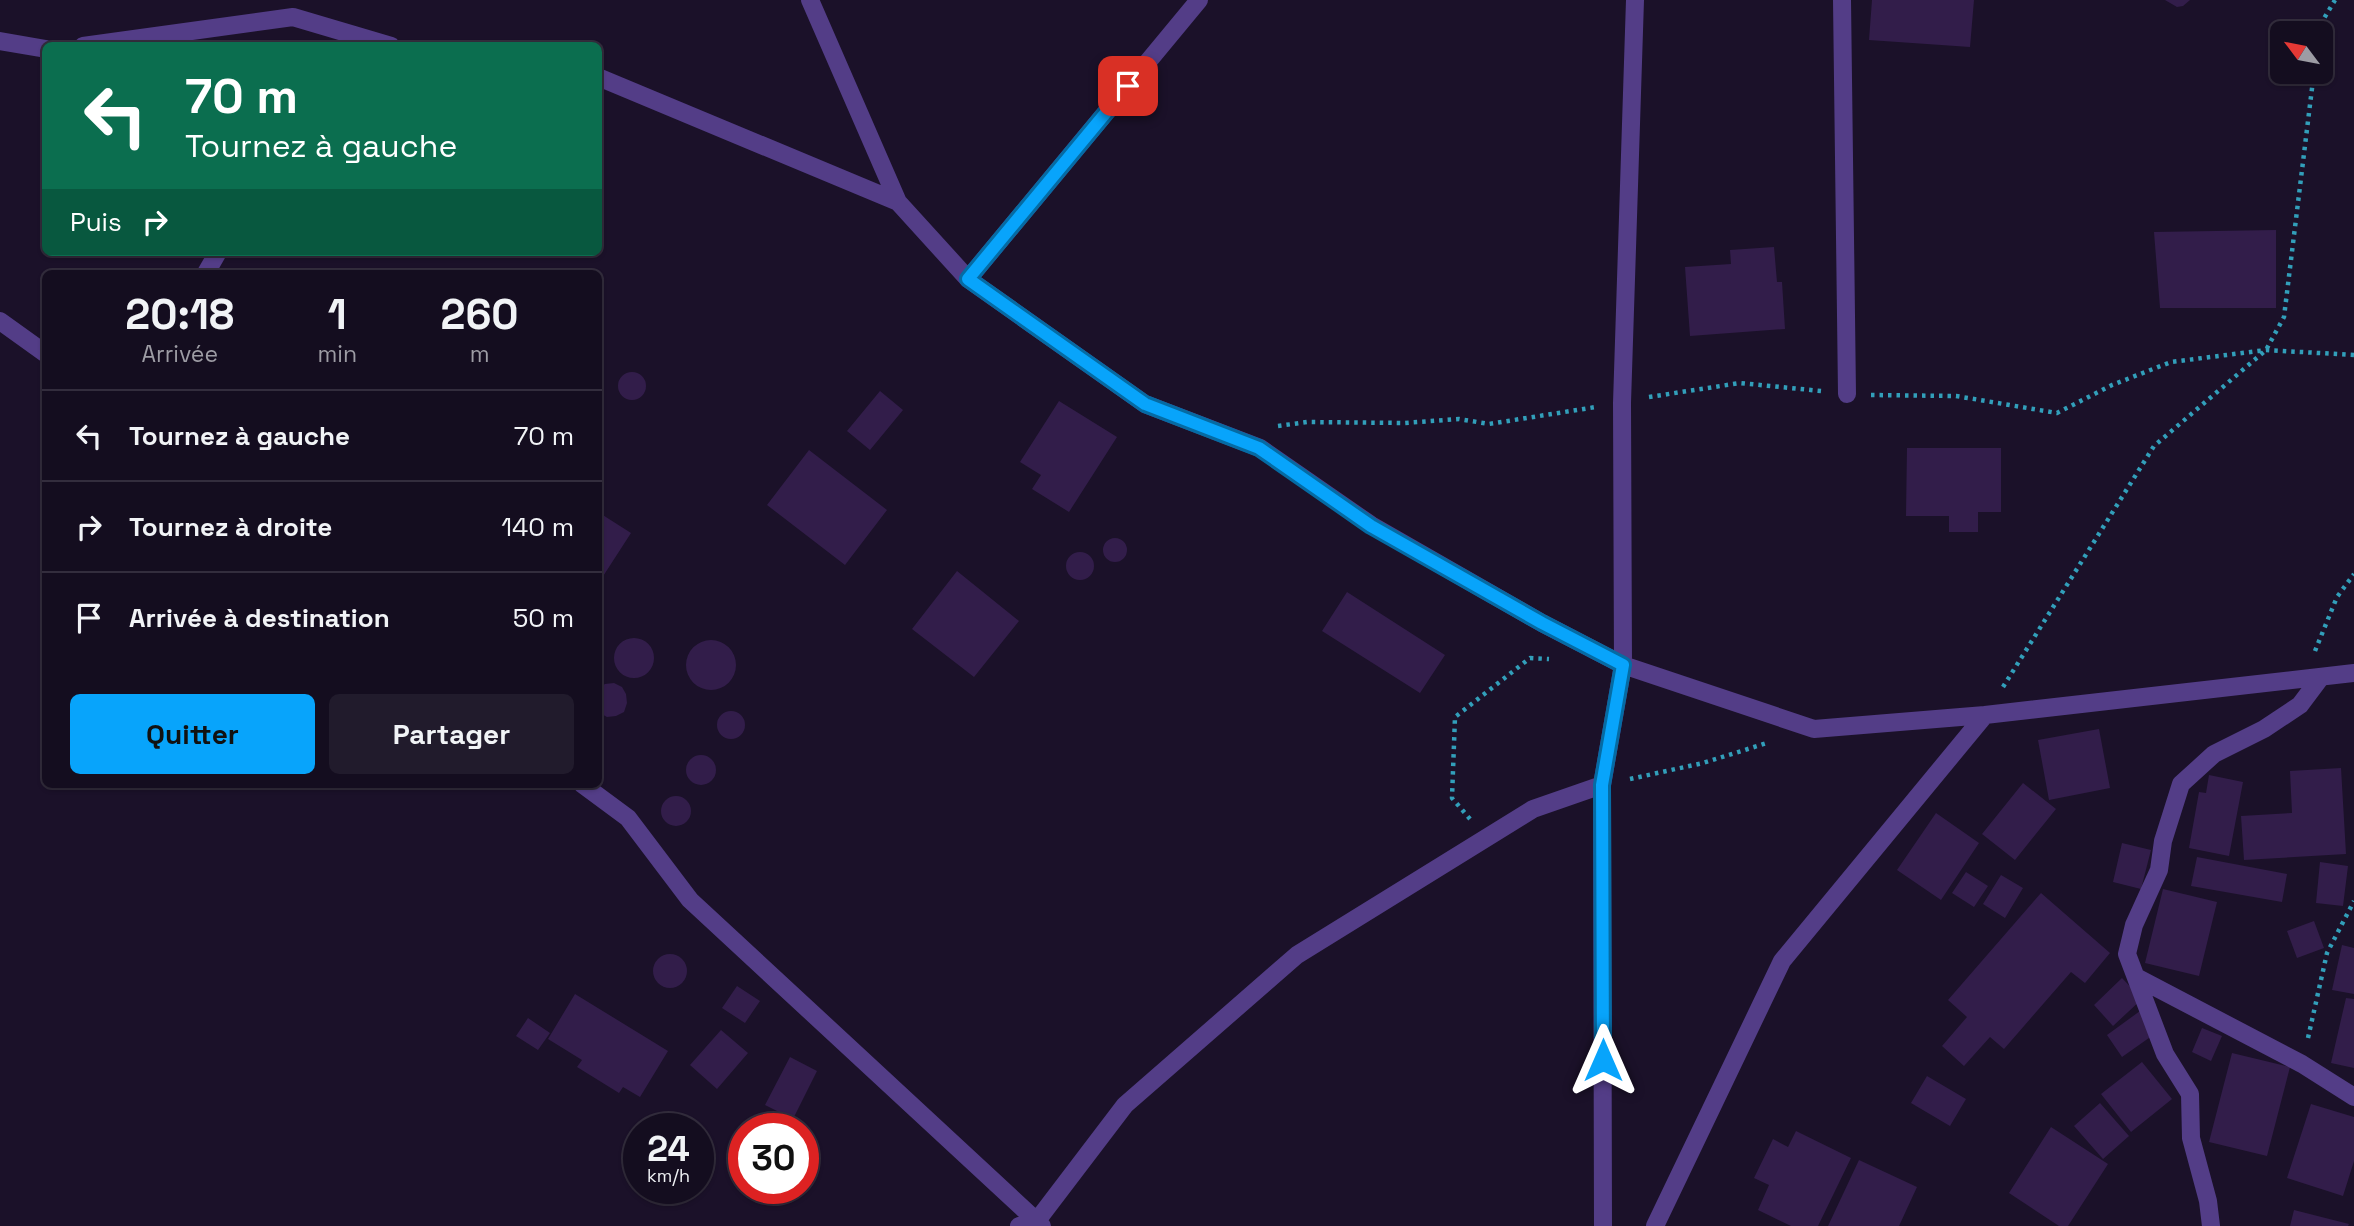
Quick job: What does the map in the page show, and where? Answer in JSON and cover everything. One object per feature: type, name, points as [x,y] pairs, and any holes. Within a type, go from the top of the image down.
[{"type":"street","points":[[810,0],[898,202],[968,279],[1145,404],[1259,448],[1371,526],[1542,623],[1623,665],[1814,729],[1985,715],[2354,673]]},
{"type":"street","points":[[968,279],[1199,0]]},
{"type":"street","points":[[1603,1226],[1602,785],[1623,665],[1622,403],[1635,0]]},
{"type":"street","points":[[1842,0],[1847,394]]},
{"type":"street","points":[[112,42],[293,17],[377,42]]},
{"type":"street","points":[[0,41],[42,48]]},
{"type":"street","points":[[602,77],[898,202]]},
{"type":"street","points":[[0,321],[42,352]]},
{"type":"street","points":[[2211,1226],[2208,1201],[2191,1138],[2190,1094],[2165,1054],[2127,954],[2134,925],[2159,870],[2163,841],[2181,784],[2214,754],[2264,729],[2300,705],[2321,677]]},
{"type":"street","points":[[1655,1226],[1782,961],[1985,715]]},
{"type":"street","points":[[587,788],[628,818],[690,900],[1032,1225],[1125,1105],[1297,955],[1533,809],[1602,785]]},
{"type":"street","points":[[2136,977],[2302,1064],[2354,1097]]},
{"type":"path","points":[[2322,21],[2335,0]]},
{"type":"path","points":[[1985,715],[2154,446],[2266,350],[2284,317],[2313,84]]},
{"type":"path","points":[[1259,448],[1276,426],[1307,422],[1404,423],[1459,419],[1489,424],[1740,383],[1847,394],[1956,396],[2057,413],[2112,385],[2171,362],[2266,350],[2354,355]]},
{"type":"path","points":[[2302,679],[2337,597],[2354,575]]},
{"type":"path","points":[[1485,837],[1452,797],[1455,717],[1531,658],[1557,660]]},
{"type":"path","points":[[1602,785],[1703,763],[1768,742]]},
{"type":"path","points":[[2302,1064],[2327,953],[2354,901]]},
{"type":"building","points":[[1872,0],[1974,0],[1970,47],[1869,40]]},
{"type":"building","points":[[2165,0],[2190,0],[2177,7]]},
{"type":"building","points":[[2276,230],[2276,308],[2160,308],[2154,232]]},
{"type":"building","points":[[1774,247],[1777,282],[1782,282],[1785,329],[1690,336],[1685,267],[1731,264],[1730,250]]},
{"type":"building","points":[[632,372],[642,376],[646,386],[642,396],[632,400],[622,396],[618,386],[622,376]]},
{"type":"building","points":[[880,391],[903,410],[870,450],[847,431]]},
{"type":"building","points":[[1059,401],[1117,437],[1069,512],[1032,489],[1041,475],[1020,462]]},
{"type":"building","points":[[1907,448],[2001,448],[2001,512],[1978,512],[1978,532],[1949,532],[1949,516],[1906,516]]},
{"type":"building","points":[[809,450],[887,510],[845,565],[767,505]]},
{"type":"building","points":[[602,515],[631,533],[602,578]]},
{"type":"building","points":[[1115,538],[1123,542],[1127,550],[1123,558],[1115,562],[1107,558],[1103,550],[1107,542]]},
{"type":"building","points":[[1080,552],[1090,556],[1094,566],[1090,576],[1080,580],[1070,576],[1066,566],[1070,556]]},
{"type":"building","points":[[957,571],[1019,621],[974,677],[912,629]]},
{"type":"building","points":[[1347,592],[1445,655],[1420,693],[1322,631]]},
{"type":"building","points":[[634,638],[648,644],[654,658],[648,672],[634,678],[620,672],[614,658],[620,644]]},
{"type":"building","points":[[711,640],[729,647],[736,665],[729,683],[711,690],[693,683],[686,665],[693,647]]},
{"type":"building","points":[[614,683],[622,687],[626,694],[624,712],[616,716],[607,717],[602,714],[602,686]]},
{"type":"building","points":[[731,711],[741,715],[745,725],[741,735],[731,739],[721,735],[717,725],[721,715]]},
{"type":"building","points":[[2099,729],[2110,788],[2049,800],[2038,740]]},
{"type":"building","points":[[701,755],[707,756],[715,764],[715,776],[707,784],[701,785],[695,784],[687,776],[686,770],[687,764],[695,756]]},
{"type":"building","points":[[2341,768],[2346,854],[2244,860],[2241,816],[2292,813],[2290,771]]},
{"type":"building","points":[[2209,775],[2243,782],[2229,856],[2189,848],[2199,792],[2206,793]]},
{"type":"building","points":[[2023,783],[2056,809],[2015,860],[1982,834]]},
{"type":"building","points":[[676,796],[682,797],[690,805],[690,817],[682,825],[676,826],[670,825],[662,817],[661,811],[662,805],[670,797]]},
{"type":"building","points":[[1936,813],[1979,843],[1941,900],[1897,870]]},
{"type":"building","points":[[2122,843],[2151,850],[2141,889],[2113,882]]},
{"type":"building","points":[[2197,857],[2287,874],[2282,902],[2191,886]]},
{"type":"building","points":[[2320,862],[2348,866],[2343,906],[2316,903]]},
{"type":"building","points":[[1966,872],[1988,886],[1974,907],[1952,893]]},
{"type":"building","points":[[2001,875],[2023,888],[2005,918],[1983,904]]},
{"type":"building","points":[[2163,889],[2217,902],[2199,976],[2145,963]]},
{"type":"building","points":[[2041,893],[2110,953],[2085,983],[2071,972],[2004,1049],[1990,1037],[1964,1066],[1942,1046],[1967,1017],[1948,1000]]},
{"type":"building","points":[[2314,921],[2324,948],[2297,958],[2287,931]]},
{"type":"building","points":[[2342,945],[2354,948],[2354,994],[2332,990]]},
{"type":"building","points":[[670,954],[682,959],[687,971],[682,983],[670,988],[658,983],[653,971],[658,959]]},
{"type":"building","points":[[2122,978],[2142,999],[2113,1026],[2094,1005]]},
{"type":"building","points":[[737,986],[760,1001],[745,1023],[722,1008]]},
{"type":"building","points":[[575,994],[668,1051],[640,1097],[623,1087],[619,1093],[577,1067],[582,1060],[548,1039]]},
{"type":"building","points":[[2346,998],[2354,999],[2354,1068],[2331,1063]]},
{"type":"building","points":[[2140,1011],[2156,1033],[2122,1057],[2107,1035]]},
{"type":"building","points":[[528,1018],[550,1033],[538,1050],[516,1036]]},
{"type":"building","points":[[2202,1028],[2222,1036],[2211,1061],[2192,1052]]},
{"type":"building","points":[[721,1030],[748,1053],[717,1089],[690,1065]]},
{"type":"building","points":[[2232,1053],[2290,1067],[2267,1156],[2209,1142]]},
{"type":"building","points":[[790,1057],[817,1071],[796,1113],[781,1113],[765,1105]]},
{"type":"building","points":[[2142,1062],[2172,1099],[2131,1132],[2101,1094]]},
{"type":"building","points":[[1927,1076],[1966,1099],[1950,1126],[1911,1103]]},
{"type":"building","points":[[2100,1103],[2129,1136],[2103,1159],[2074,1126]]},
{"type":"building","points":[[2311,1104],[2354,1117],[2354,1161],[2343,1196],[2287,1178]]},
{"type":"building","points":[[2051,1127],[2108,1164],[2068,1226],[2059,1226],[2009,1193]]},
{"type":"building","points":[[1796,1131],[1851,1158],[1818,1226],[1791,1226],[1758,1210],[1769,1185],[1754,1178],[1773,1139],[1788,1147]]},
{"type":"building","points":[[1859,1160],[1917,1187],[1899,1226],[1828,1226]]},
{"type":"building","points":[[2294,1210],[2349,1224],[2290,1226]]},
{"type":"route","points":[[1128,86],[968,279],[1145,404],[1259,448],[1371,526],[1542,623],[1623,665],[1602,785],[1603,1060]]}]
